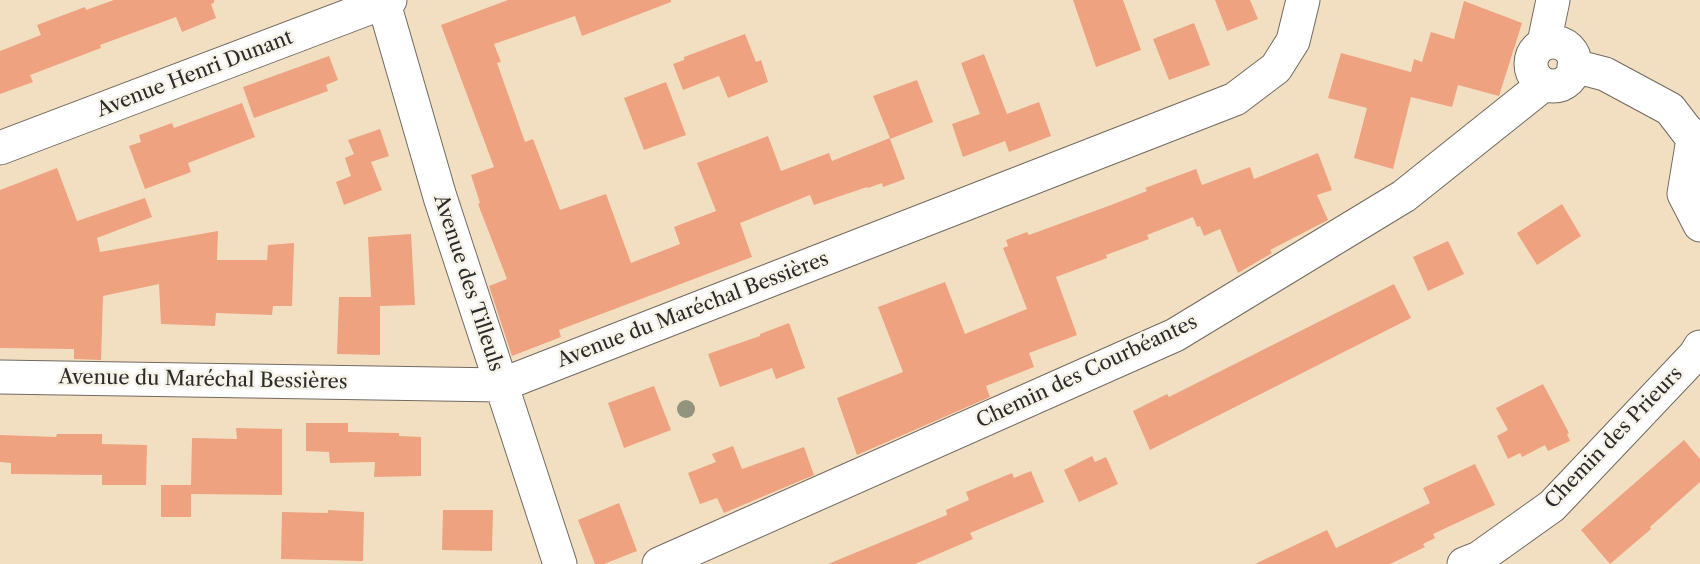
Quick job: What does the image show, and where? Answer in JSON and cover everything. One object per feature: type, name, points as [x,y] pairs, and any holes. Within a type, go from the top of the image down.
[{"type":"street","name":"Avenue du Maréchal Bessières","points":[[0,376],[501,385],[1235,99],[1276,68],[1293,41],[1303,0]]},
{"type":"street","points":[[1544,43],[1562,43],[1574,56],[1573,74],[1561,85],[1552,87],[1543,85],[1531,72],[1532,55],[1544,43],[1553,0]]},
{"type":"street","name":"Avenue des Tilleuls","points":[[385,1],[440,196],[560,564]]},
{"type":"street","name":"Avenue Henri Dunant","points":[[0,147],[385,1]]},
{"type":"street","points":[[1574,66],[1605,74],[1670,109],[1697,138],[1684,194],[1700,225]]},
{"type":"street","name":"Chemin des Courbéantes","points":[[659,564],[1175,335],[1404,196],[1543,85]]},
{"type":"street","name":"Chemin des Prieurs","points":[[1464,564],[1479,558],[1552,506],[1695,355],[1700,346]]},
{"type":"building","points":[[114,0],[214,0],[211,4],[216,18],[182,32],[176,17],[100,45],[101,48],[30,75],[33,82],[0,94],[0,51],[41,35],[37,25],[85,7],[86,10]]},
{"type":"building","points":[[508,0],[671,0],[671,2],[582,36],[575,16],[494,44],[501,62],[497,63],[525,142],[533,139],[560,210],[606,194],[631,263],[680,244],[674,227],[716,211],[697,163],[768,136],[781,171],[829,153],[832,161],[890,138],[873,96],[917,80],[933,122],[890,139],[905,179],[883,187],[882,183],[867,187],[814,205],[810,195],[740,223],[752,257],[559,330],[561,337],[512,356],[489,286],[507,279],[478,204],[480,203],[471,175],[494,167],[441,25]]},
{"type":"building","points":[[1073,0],[1123,0],[1141,50],[1096,67]]},
{"type":"building","points":[[1215,0],[1250,0],[1258,19],[1227,31]]},
{"type":"building","points":[[1464,1],[1522,23],[1499,96],[1458,85],[1452,107],[1411,97],[1393,169],[1354,158],[1367,108],[1328,98],[1341,53],[1411,72],[1414,59],[1422,62],[1431,32],[1454,39]]},
{"type":"building","points":[[1194,23],[1210,65],[1169,80],[1153,39]]},
{"type":"building","points":[[745,34],[756,62],[761,60],[768,82],[728,98],[719,76],[683,90],[673,64],[684,60],[684,57]]},
{"type":"building","points":[[984,54],[1007,114],[1039,102],[1051,136],[1009,152],[1005,141],[963,157],[952,124],[980,114],[961,63]]},
{"type":"building","points":[[329,56],[338,80],[326,85],[328,91],[254,118],[243,87]]},
{"type":"building","points":[[666,82],[686,135],[644,150],[624,98]]},
{"type":"building","points":[[242,103],[255,137],[188,163],[191,172],[145,189],[129,146],[141,142],[139,135],[172,123],[174,128]]},
{"type":"building","points":[[380,129],[389,156],[371,162],[382,190],[344,205],[336,182],[351,176],[345,158],[354,154],[348,140]]},
{"type":"building","points":[[1318,153],[1332,190],[1317,195],[1328,220],[1270,250],[1272,253],[1238,273],[1220,229],[1204,236],[1193,217],[1147,235],[1149,239],[1106,255],[1107,258],[1056,277],[1077,335],[1029,353],[1034,367],[986,386],[990,397],[857,455],[837,398],[903,372],[878,307],[945,282],[965,334],[1027,309],[1003,248],[1008,246],[1006,240],[1027,232],[1029,235],[1111,205],[1147,191],[1145,188],[1196,169],[1202,185],[1250,167],[1254,179]]},
{"type":"building","points":[[57,168],[77,221],[145,198],[152,217],[97,238],[100,252],[218,231],[217,260],[267,260],[268,245],[294,243],[292,306],[273,306],[272,315],[216,313],[215,326],[161,324],[159,284],[103,296],[101,360],[74,359],[74,349],[0,348],[0,190]]},
{"type":"building","points":[[1562,204],[1581,236],[1537,265],[1517,233]]},
{"type":"building","points":[[411,234],[415,305],[380,306],[380,355],[337,354],[339,297],[371,297],[368,237]]},
{"type":"building","points":[[1448,241],[1464,274],[1428,291],[1413,257]]},
{"type":"building","points":[[1394,284],[1411,318],[1150,450],[1133,411],[1167,394],[1169,397]]},
{"type":"building","points":[[789,323],[805,368],[776,379],[772,368],[720,387],[708,354]]},
{"type":"building","points":[[1543,384],[1569,433],[1567,434],[1570,441],[1548,451],[1545,445],[1522,457],[1520,453],[1508,459],[1497,436],[1508,430],[1496,408]]},
{"type":"building","points":[[654,386],[671,430],[624,448],[608,403]]},
{"type":"building","points":[[306,423],[348,423],[348,432],[399,433],[399,436],[421,437],[421,476],[374,477],[375,462],[330,463],[329,452],[306,451]]},
{"type":"building","points":[[236,428],[282,429],[282,495],[191,494],[191,517],[161,517],[161,485],[191,485],[192,438],[237,439]]},
{"type":"building","points":[[57,434],[102,434],[102,444],[147,445],[146,485],[102,485],[102,475],[11,474],[11,463],[0,462],[0,435],[56,437]]},
{"type":"building","points":[[1684,440],[1700,459],[1700,482],[1610,564],[1581,530]]},
{"type":"building","points":[[733,446],[742,469],[804,447],[814,475],[724,513],[717,498],[700,504],[688,473],[716,462],[712,454]]},
{"type":"building","points":[[1092,456],[1095,462],[1106,457],[1118,484],[1079,502],[1064,470]]},
{"type":"building","points":[[1475,464],[1495,505],[1433,534],[1435,538],[1423,544],[1425,547],[1390,564],[1255,564],[1327,530],[1336,548],[1430,503],[1423,488]]},
{"type":"building","points":[[1031,471],[1044,502],[970,533],[973,539],[915,564],[828,564],[947,515],[946,510],[969,500],[966,492],[1012,473],[1014,478]]},
{"type":"building","points":[[619,503],[637,551],[604,564],[595,564],[578,520]]},
{"type":"building","points":[[328,510],[364,512],[363,561],[281,559],[282,512],[328,513]]},
{"type":"building","points":[[443,510],[493,510],[492,551],[442,550]]}]
